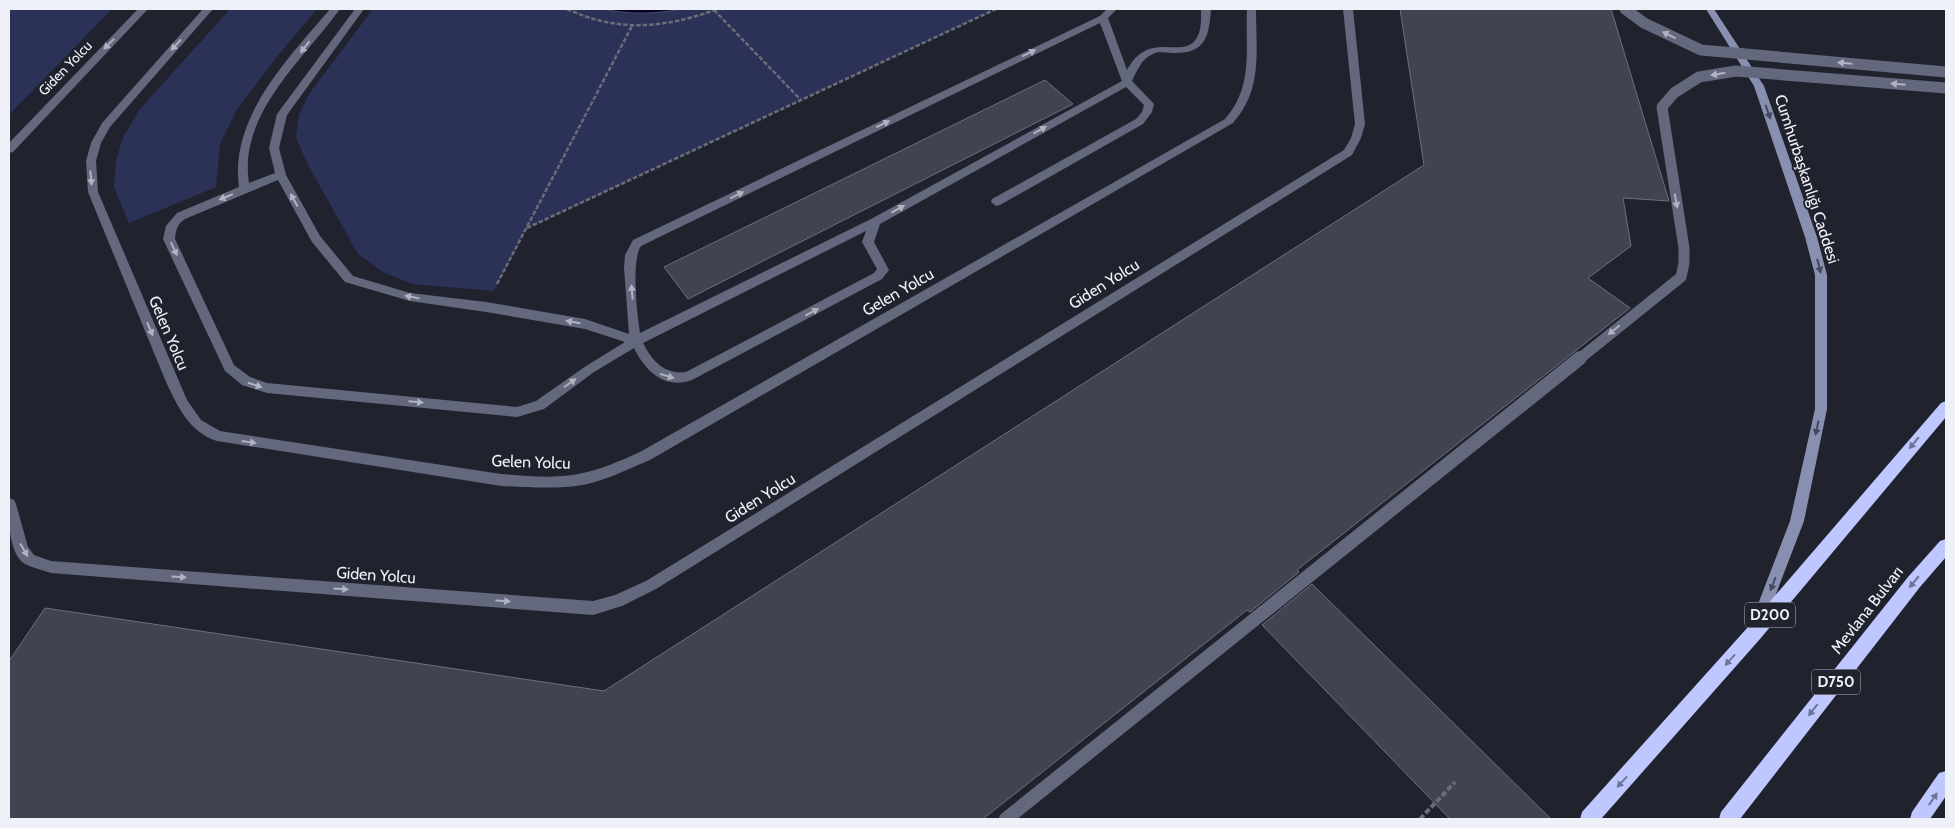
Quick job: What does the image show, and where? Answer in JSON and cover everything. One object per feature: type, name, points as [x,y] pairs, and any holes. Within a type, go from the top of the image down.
[{"type":"highway","name":"D200","points":[[1589,819],[1754,633],[1946,407]]},
{"type":"highway","name":"Mevlana Bulvarı","points":[[1728,819],[1914,582],[1946,546]]},
{"type":"highway","points":[[1919,819],[1946,780]]},
{"type":"main road","name":"Cumhurbaşkanlığı Caddesi","points":[[1710,9],[1759,86],[1811,237],[1821,275],[1821,409],[1797,521],[1754,633]]},
{"type":"lane","name":"Giden Yolcu","points":[[9,149],[143,9]]},
{"type":"lane","name":"Gelen Yolcu","points":[[208,9],[108,122],[91,154],[90,178],[93,192],[172,382],[197,424],[216,436],[242,441],[502,480],[560,482],[605,473],[645,456],[1229,121],[1238,110],[1246,95],[1251,59],[1251,9]]},
{"type":"lane","points":[[245,189],[242,170],[244,154],[260,112],[280,78],[335,9]]},
{"type":"lane","points":[[360,9],[282,114],[274,148],[281,175],[316,239],[348,279],[410,297],[486,307],[585,324],[636,341]]},
{"type":"lane","points":[[875,222],[868,242],[883,270],[878,276],[697,374],[681,379],[672,379],[659,374],[636,341],[629,263],[631,250],[637,243],[1103,18],[1112,9]]},
{"type":"lane","points":[[281,175],[182,216],[174,221],[169,230],[169,239],[229,368],[238,378],[267,388],[517,412],[540,405],[590,369],[636,341],[875,222],[1127,82],[1136,64],[1145,53],[1153,50],[1186,49],[1202,40],[1205,34],[1206,9]]},
{"type":"lane","name":"Giden Yolcu","points":[[9,504],[22,550],[29,559],[51,567],[593,608],[617,601],[651,585],[1348,152],[1356,138],[1360,124],[1348,9]]},
{"type":"lane","points":[[1625,9],[1644,23],[1701,50],[1946,72]]},
{"type":"lane","points":[[996,202],[1141,121],[1148,112],[1149,104],[1127,82],[1103,18]]},
{"type":"lane","points":[[1006,819],[1680,277],[1684,263],[1684,248],[1662,107],[1674,93],[1699,77],[1736,72],[1946,88]]},
{"type":"path","points":[[567,9],[591,20],[632,26],[666,24],[689,19],[718,9]]},
{"type":"path","points":[[526,228],[996,9]]},
{"type":"path","points":[[714,10],[801,100]]},
{"type":"path","points":[[486,307],[632,26]]},
{"type":"path","points":[[1420,819],[1455,782]]},
{"type":"shaded area","points":[[9,9],[112,9],[9,115]]},
{"type":"shaded area","points":[[230,9],[317,9],[279,54],[238,108],[220,144],[216,187],[129,223],[114,187],[116,161],[123,137],[140,109]]},
{"type":"shaded area","points":[[373,9],[996,9],[527,228],[494,291],[412,284],[383,272],[358,254],[307,163],[296,137],[299,114],[309,94]]},
{"type":"shaded area","points":[[604,9],[682,9],[643,13]]},
{"type":"building","points":[[1400,9],[1611,9],[1669,201],[1623,198],[1631,246],[1588,278],[1630,308],[1297,570],[1299,572],[1250,612],[1247,610],[983,819],[9,819],[9,661],[45,608],[604,691],[1424,165]]},
{"type":"building","points":[[1045,80],[1073,104],[688,299],[664,267]]},
{"type":"building","points":[[1312,584],[1551,819],[1450,819],[1262,625]]}]
